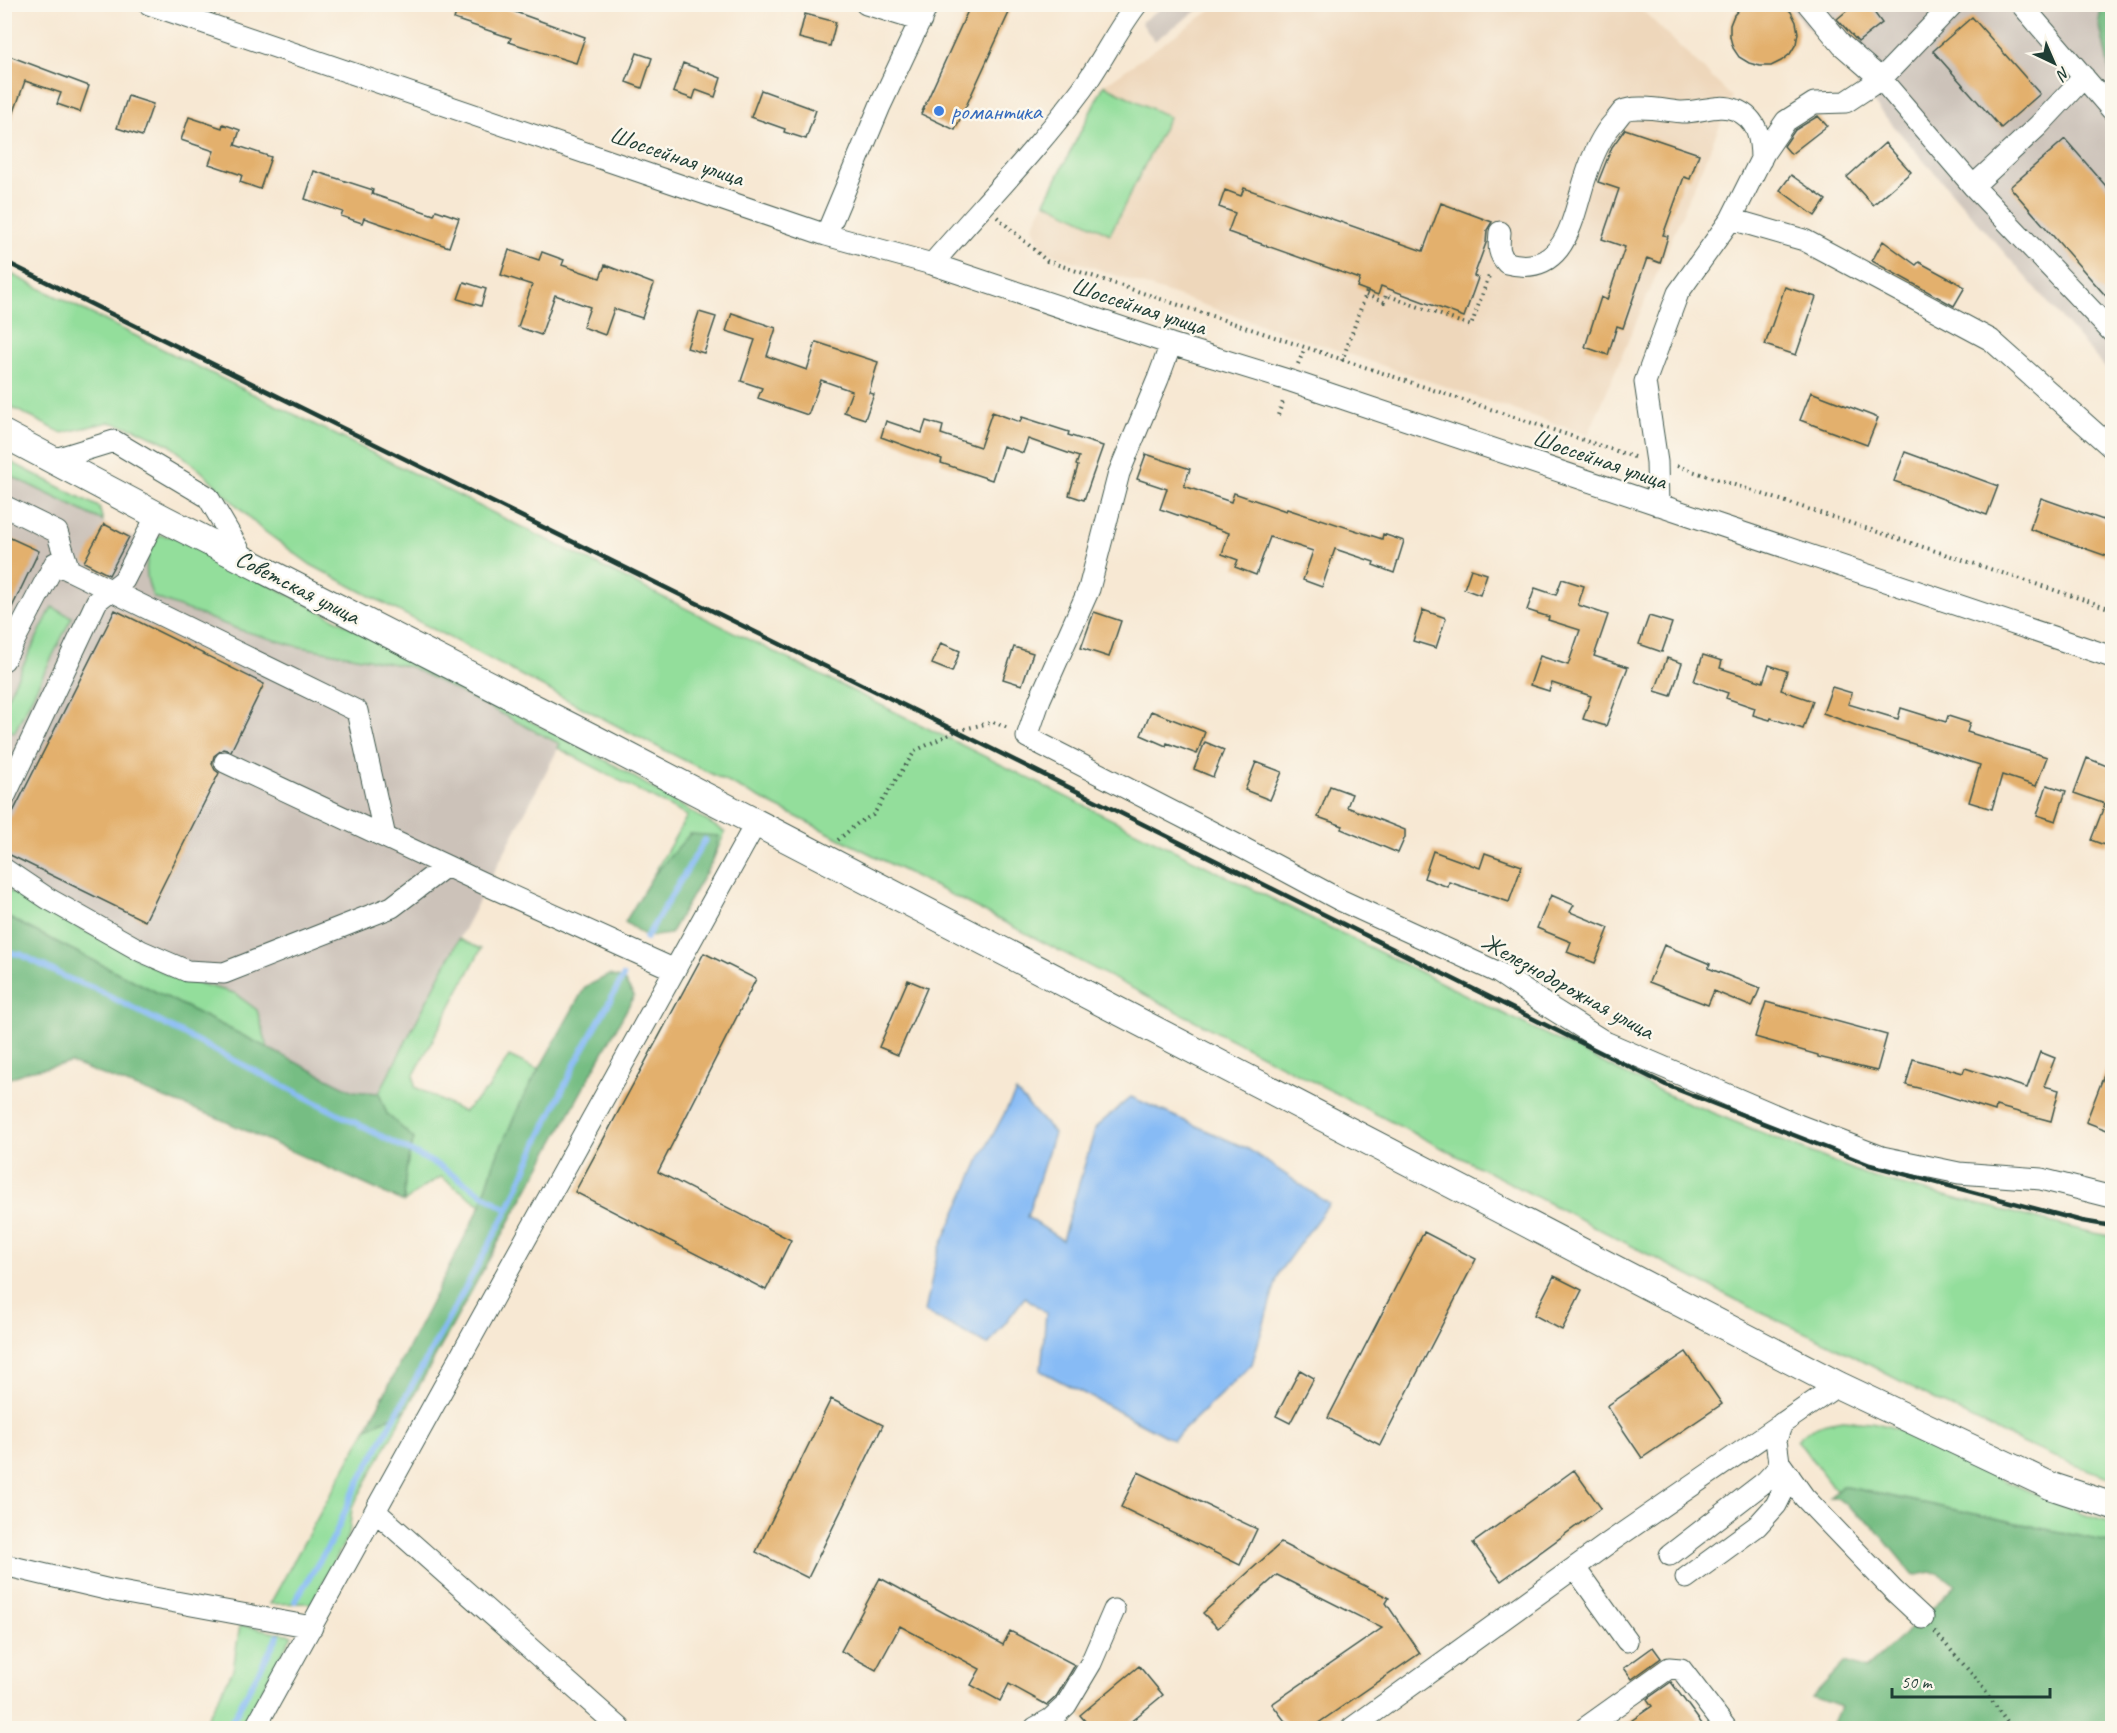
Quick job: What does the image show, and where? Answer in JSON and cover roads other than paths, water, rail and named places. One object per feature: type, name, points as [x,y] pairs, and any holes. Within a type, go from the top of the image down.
[{"type":"main road","name":"Советская улица","points":[[4,434],[1838,1384],[2051,1486],[2112,1506]]},
{"type":"street","name":"Шоссейная улица","points":[[149,4],[826,235],[932,264],[1171,344],[1291,381],[2112,657]]},
{"type":"street","points":[[826,235],[880,106],[925,13],[866,4]]},
{"type":"street","points":[[932,264],[1034,148],[1083,88],[1137,4]]},
{"type":"street","points":[[1808,4],[1842,45],[1881,79],[1973,186],[2112,332]]},
{"type":"street","points":[[1658,505],[1657,462],[1645,382],[1678,293],[1731,219],[1761,160],[1786,121],[1814,103],[1846,102],[1881,79],[1953,4]]},
{"type":"street","points":[[2021,4],[2112,110]]},
{"type":"street","points":[[1973,186],[2038,126],[2084,77]]},
{"type":"street","points":[[1499,240],[1501,256],[1507,263],[1515,265],[1533,266],[1550,258],[1556,252],[1571,228],[1586,176],[1607,130],[1623,111],[1636,108],[1686,112],[1728,107],[1742,112],[1754,124],[1761,140],[1761,160]]},
{"type":"street","points":[[1731,219],[1804,240],[1991,340],[2112,448]]},
{"type":"street","name":"Железнодорожная улица","points":[[1171,344],[1119,473],[1089,589],[1040,699],[1027,737],[1340,900],[1499,973],[1605,1042],[1788,1120],[1882,1157],[1959,1173],[2041,1179],[2112,1197]]},
{"type":"street","points":[[52,460],[114,441],[208,497],[245,560]]},
{"type":"street","points":[[4,506],[57,532],[69,570]]},
{"type":"street","points":[[4,798],[97,602],[124,580],[157,515]]},
{"type":"street","points":[[4,660],[55,563],[357,711],[385,837]]},
{"type":"street","points":[[225,762],[675,970]]},
{"type":"street","points":[[255,1728],[756,824]]},
{"type":"street","points":[[4,869],[46,898],[141,951],[187,971],[224,973],[392,907],[446,866]]},
{"type":"street","points":[[1352,1728],[1838,1384]]},
{"type":"street","points":[[1782,1424],[1776,1440],[1785,1471],[1804,1497],[1923,1618]]},
{"type":"street","points":[[1670,1555],[1766,1481],[1785,1471]]},
{"type":"street","points":[[1686,1578],[1757,1527],[1776,1505],[1785,1471]]},
{"type":"street","points":[[375,1511],[620,1728]]},
{"type":"street","points":[[4,1565],[110,1590],[312,1627]]},
{"type":"street","points":[[1575,1568],[1628,1641]]},
{"type":"street","points":[[1035,1728],[1051,1719],[1066,1706],[1091,1663],[1114,1610]]},
{"type":"street","points":[[1585,1728],[1669,1668],[1681,1669],[1726,1728]]},
{"type":"water","points":[[1016,1092],[1054,1133],[1027,1217],[1062,1240],[1096,1127],[1131,1097],[1248,1149],[1329,1204],[1279,1272],[1252,1364],[1173,1440],[1041,1371],[1046,1313],[1025,1297],[988,1345],[925,1312],[937,1254],[981,1157]]},
{"type":"waterway","points":[[646,938],[705,840]]},
{"type":"waterway","points":[[4,962],[10,953],[20,954],[67,978],[96,989],[441,1167],[508,1210]]},
{"type":"waterway","points":[[295,1601],[334,1537],[352,1495],[508,1210],[575,1064],[623,977]]},
{"type":"waterway","points":[[228,1728],[278,1636]]},
{"type":"railway","points":[[4,261],[1666,1085],[1870,1165],[2082,1221],[2112,1226]]},
{"type":"place","name":"романтика","points":[[939,111]]}]
